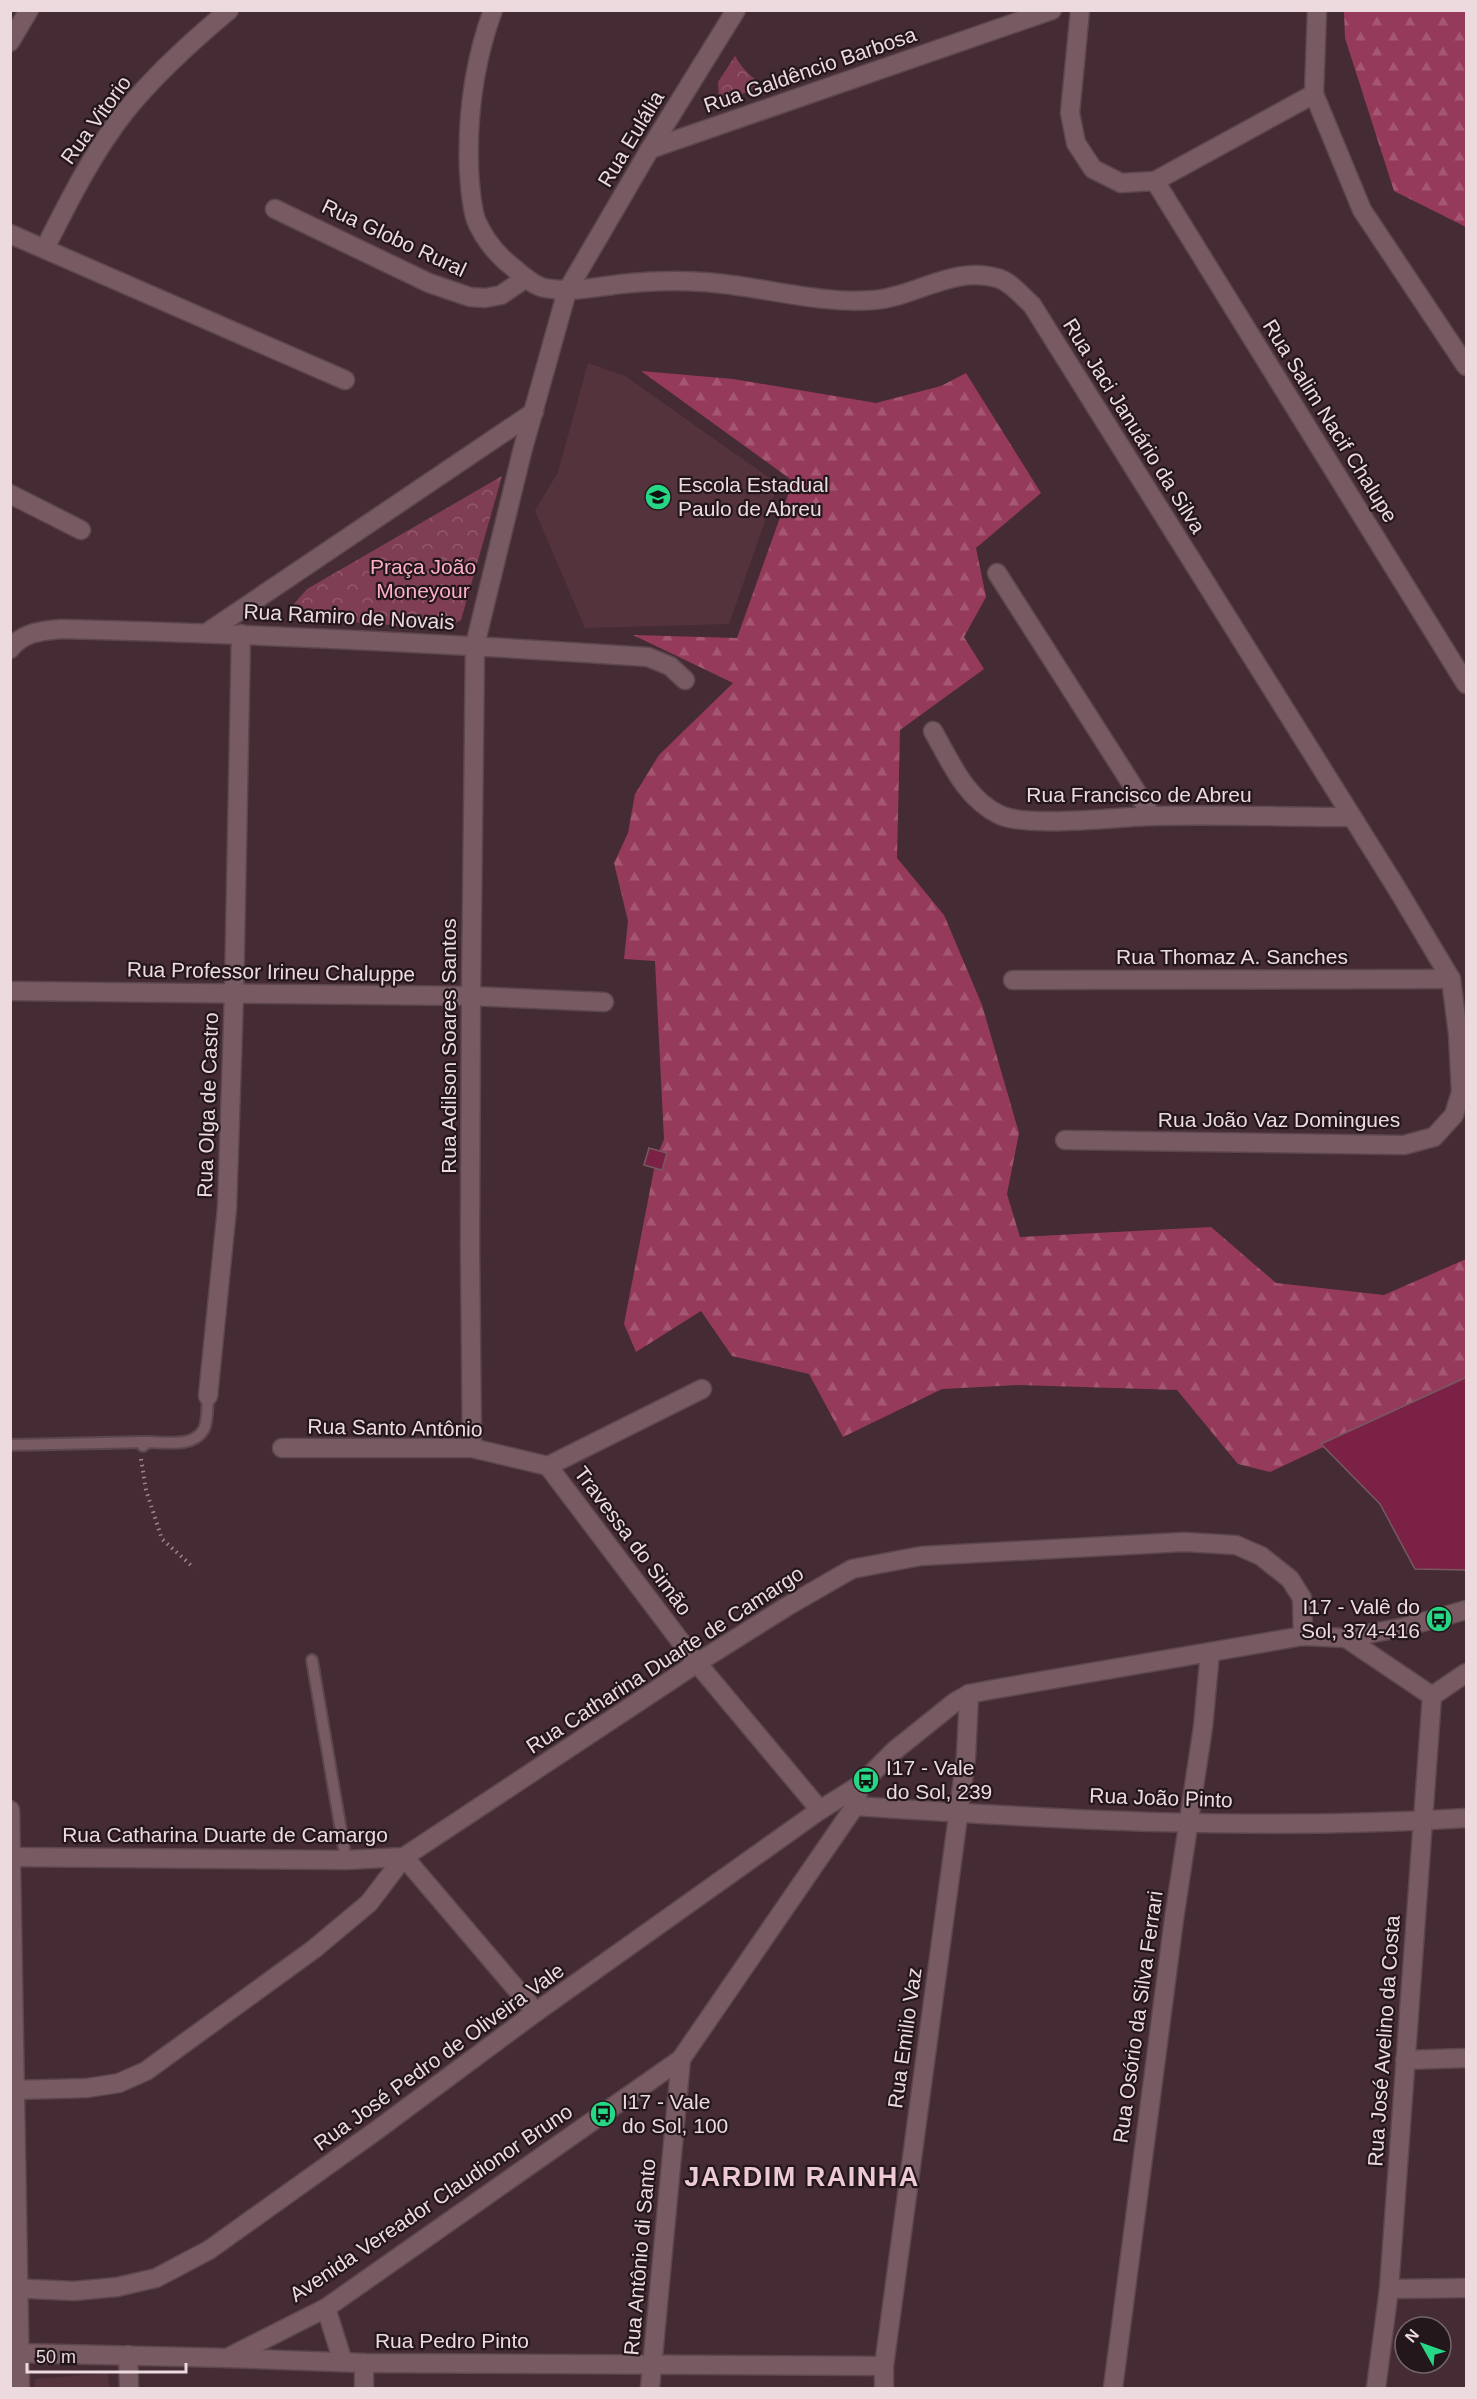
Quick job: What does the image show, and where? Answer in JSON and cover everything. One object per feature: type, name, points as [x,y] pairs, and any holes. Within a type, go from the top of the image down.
[{"type":"street","points":[[10,42],[29,10]]},
{"type":"street","name":"Rua Vitorio","points":[[45,248],[79,181],[124,112],[198,36],[229,10]]},
{"type":"street","name":"Rua Jaci Januário da Silva","points":[[493,10],[481,41],[472,94],[468,142],[470,189],[476,218],[487,241],[506,262],[542,288],[567,291],[662,280],[705,282],[836,299],[874,300],[946,279],[970,276],[998,278],[1014,288],[1032,305],[1451,979]]},
{"type":"street","name":"Rua Eulália","points":[[534,412],[567,291],[650,149],[736,10]]},
{"type":"street","name":"Rua Galdêncio Barbosa","points":[[650,149],[1052,10]]},
{"type":"street","points":[[1080,10],[1070,113],[1076,143],[1093,169],[1121,183],[1155,181],[1314,94]]},
{"type":"street","points":[[1317,10],[1314,94],[1362,210],[1467,366]]},
{"type":"street","name":"Rua Salim Nacif Chalupe","points":[[1155,181],[1467,684]]},
{"type":"street","name":"Rua Globo Rural","points":[[275,209],[429,283],[470,297],[501,296],[526,278]]},
{"type":"street","points":[[10,234],[345,380]]},
{"type":"street","points":[[208,632],[534,412]]},
{"type":"street","name":"Rua Adilson Soares Santos","points":[[472,1448],[470,1245],[475,645],[522,452],[534,412]]},
{"type":"street","points":[[10,494],[81,530]]},
{"type":"street","points":[[997,573],[1152,816]]},
{"type":"street","name":"Rua Ramiro de Novais","points":[[10,649],[18,639],[37,631],[61,629],[208,632],[475,645],[648,657],[669,666],[686,680]]},
{"type":"street","name":"Rua Olga de Castro","points":[[208,1396],[227,1208],[241,634]]},
{"type":"street","name":"Rua Francisco de Abreu","points":[[933,731],[957,775],[978,803],[1002,816],[1032,821],[1152,816],[1352,817]]},
{"type":"street","name":"Rua Thomaz A. Sanches","points":[[1013,980],[1451,979]]},
{"type":"street","name":"Rua João Vaz Domingues","points":[[1065,1140],[1404,1145],[1434,1137],[1454,1115],[1461,1092],[1458,1034],[1451,979]]},
{"type":"street","name":"Rua Professor Irineu Chaluppe","points":[[10,991],[471,996],[604,1002]]},
{"type":"street","points":[[548,1466],[702,1389]]},
{"type":"street","name":"Rua Santo Antônio","points":[[282,1448],[472,1448],[548,1466]]},
{"type":"street","name":"Travessa do Simão","points":[[548,1466],[697,1663],[820,1810]]},
{"type":"street","name":"Rua Catharina Duarte de Camargo","points":[[11,1857],[346,1860],[404,1857],[697,1663],[786,1607],[852,1569],[921,1556],[1184,1542],[1236,1545],[1261,1556],[1290,1579],[1302,1598],[1303,1636]]},
{"type":"street","points":[[860,1785],[894,1751],[939,1714],[969,1694],[1303,1636],[1346,1638],[1404,1627],[1467,1610]]},
{"type":"street","points":[[1346,1638],[1432,1696],[1467,1673]]},
{"type":"street","name":"Rua Osório da Silva Ferrari","points":[[1113,2388],[1132,2230],[1203,1727],[1210,1652]]},
{"type":"street","name":"Rua Emilio Vaz","points":[[884,2388],[884,2366],[966,1757],[969,1694]]},
{"type":"street","name":"Rua José Avelino da Costa","points":[[1376,2388],[1389,2289],[1432,1696]]},
{"type":"street","name":"Rua José Pedro de Oliveira Vale","points":[[14,2288],[74,2291],[117,2287],[156,2278],[209,2250],[377,2130],[536,2012],[820,1810],[860,1785]]},
{"type":"street","name":"Avenida Vereador Claudionor Bruno","points":[[227,2358],[326,2308],[681,2059],[855,1806],[860,1785]]},
{"type":"street","name":"Rua João Pinto","points":[[855,1806],[1188,1823],[1422,1821],[1467,1818]]},
{"type":"street","points":[[10,1810],[14,2288],[20,2388]]},
{"type":"street","points":[[14,2090],[87,2088],[118,2083],[146,2071],[314,1949],[369,1903],[404,1857],[536,2012]]},
{"type":"street","points":[[1405,2060],[1467,2058]]},
{"type":"street","name":"Rua Antônio di Santo","points":[[650,2388],[681,2059]]},
{"type":"street","points":[[1389,2289],[1467,2288]]},
{"type":"street","points":[[326,2308],[343,2362]]},
{"type":"street","name":"Rua Pedro Pinto","points":[[19,2353],[364,2363],[884,2366]]},
{"type":"street","points":[[128,2355],[129,2388]]},
{"type":"street","points":[[364,2363],[364,2388]]},
{"type":"lane","points":[[10,1445],[143,1446],[185,1442],[197,1438],[205,1428],[208,1396]]},
{"type":"lane","points":[[312,1660],[346,1860]]},
{"type":"path","points":[[143,1446],[146,1490],[162,1539],[194,1568]]},
{"type":"shaded area","name":"Escola Estadual Paulo de Abreu","points":[[588,363],[625,376],[778,484],[729,624],[585,628],[535,511],[558,472]]},
{"type":"shaded area","points":[[108,2373],[109,2388],[35,2388],[35,2379]]},
{"type":"green space","points":[[1344,11],[1466,11],[1466,227],[1394,191],[1345,38]]},
{"type":"green space","points":[[735,56],[750,75],[771,86],[719,100],[718,82]]},
{"type":"green space","points":[[641,371],[733,379],[876,403],[941,386],[966,373],[1041,493],[976,548],[986,597],[964,637],[984,669],[900,730],[897,858],[944,915],[982,1005],[1019,1133],[1007,1194],[1020,1237],[1211,1227],[1276,1283],[1384,1295],[1466,1259],[1466,1380],[1270,1472],[1238,1464],[1177,1390],[1020,1385],[942,1389],[843,1437],[809,1374],[732,1356],[701,1311],[636,1352],[624,1324],[656,1159],[664,1139],[655,961],[624,959],[628,921],[614,863],[628,833],[635,794],[659,755],[733,683],[633,635],[737,638],[793,481]]},
{"type":"green space","name":"Praça João Moneyour","points":[[502,476],[461,620],[445,629],[311,619],[292,606],[307,589]]},
{"type":"building","points":[[649,1148],[667,1153],[662,1170],[644,1165]]},
{"type":"building","points":[[1467,1377],[1467,1570],[1415,1569],[1380,1504],[1321,1444]]},
{"type":"place","name":"Escola Estadual Paulo de Abreu","points":[[658,497]]},
{"type":"place","name":"I17 - Valê do Sol, 374-416","points":[[1439,1619]]},
{"type":"place","name":"I17 - Vale do Sol, 239","points":[[866,1780]]},
{"type":"place","name":"I17 - Vale do Sol, 100","points":[[603,2114]]},
{"type":"district","name":"JARDIM RAINHA","points":[[802,2177]]}]
